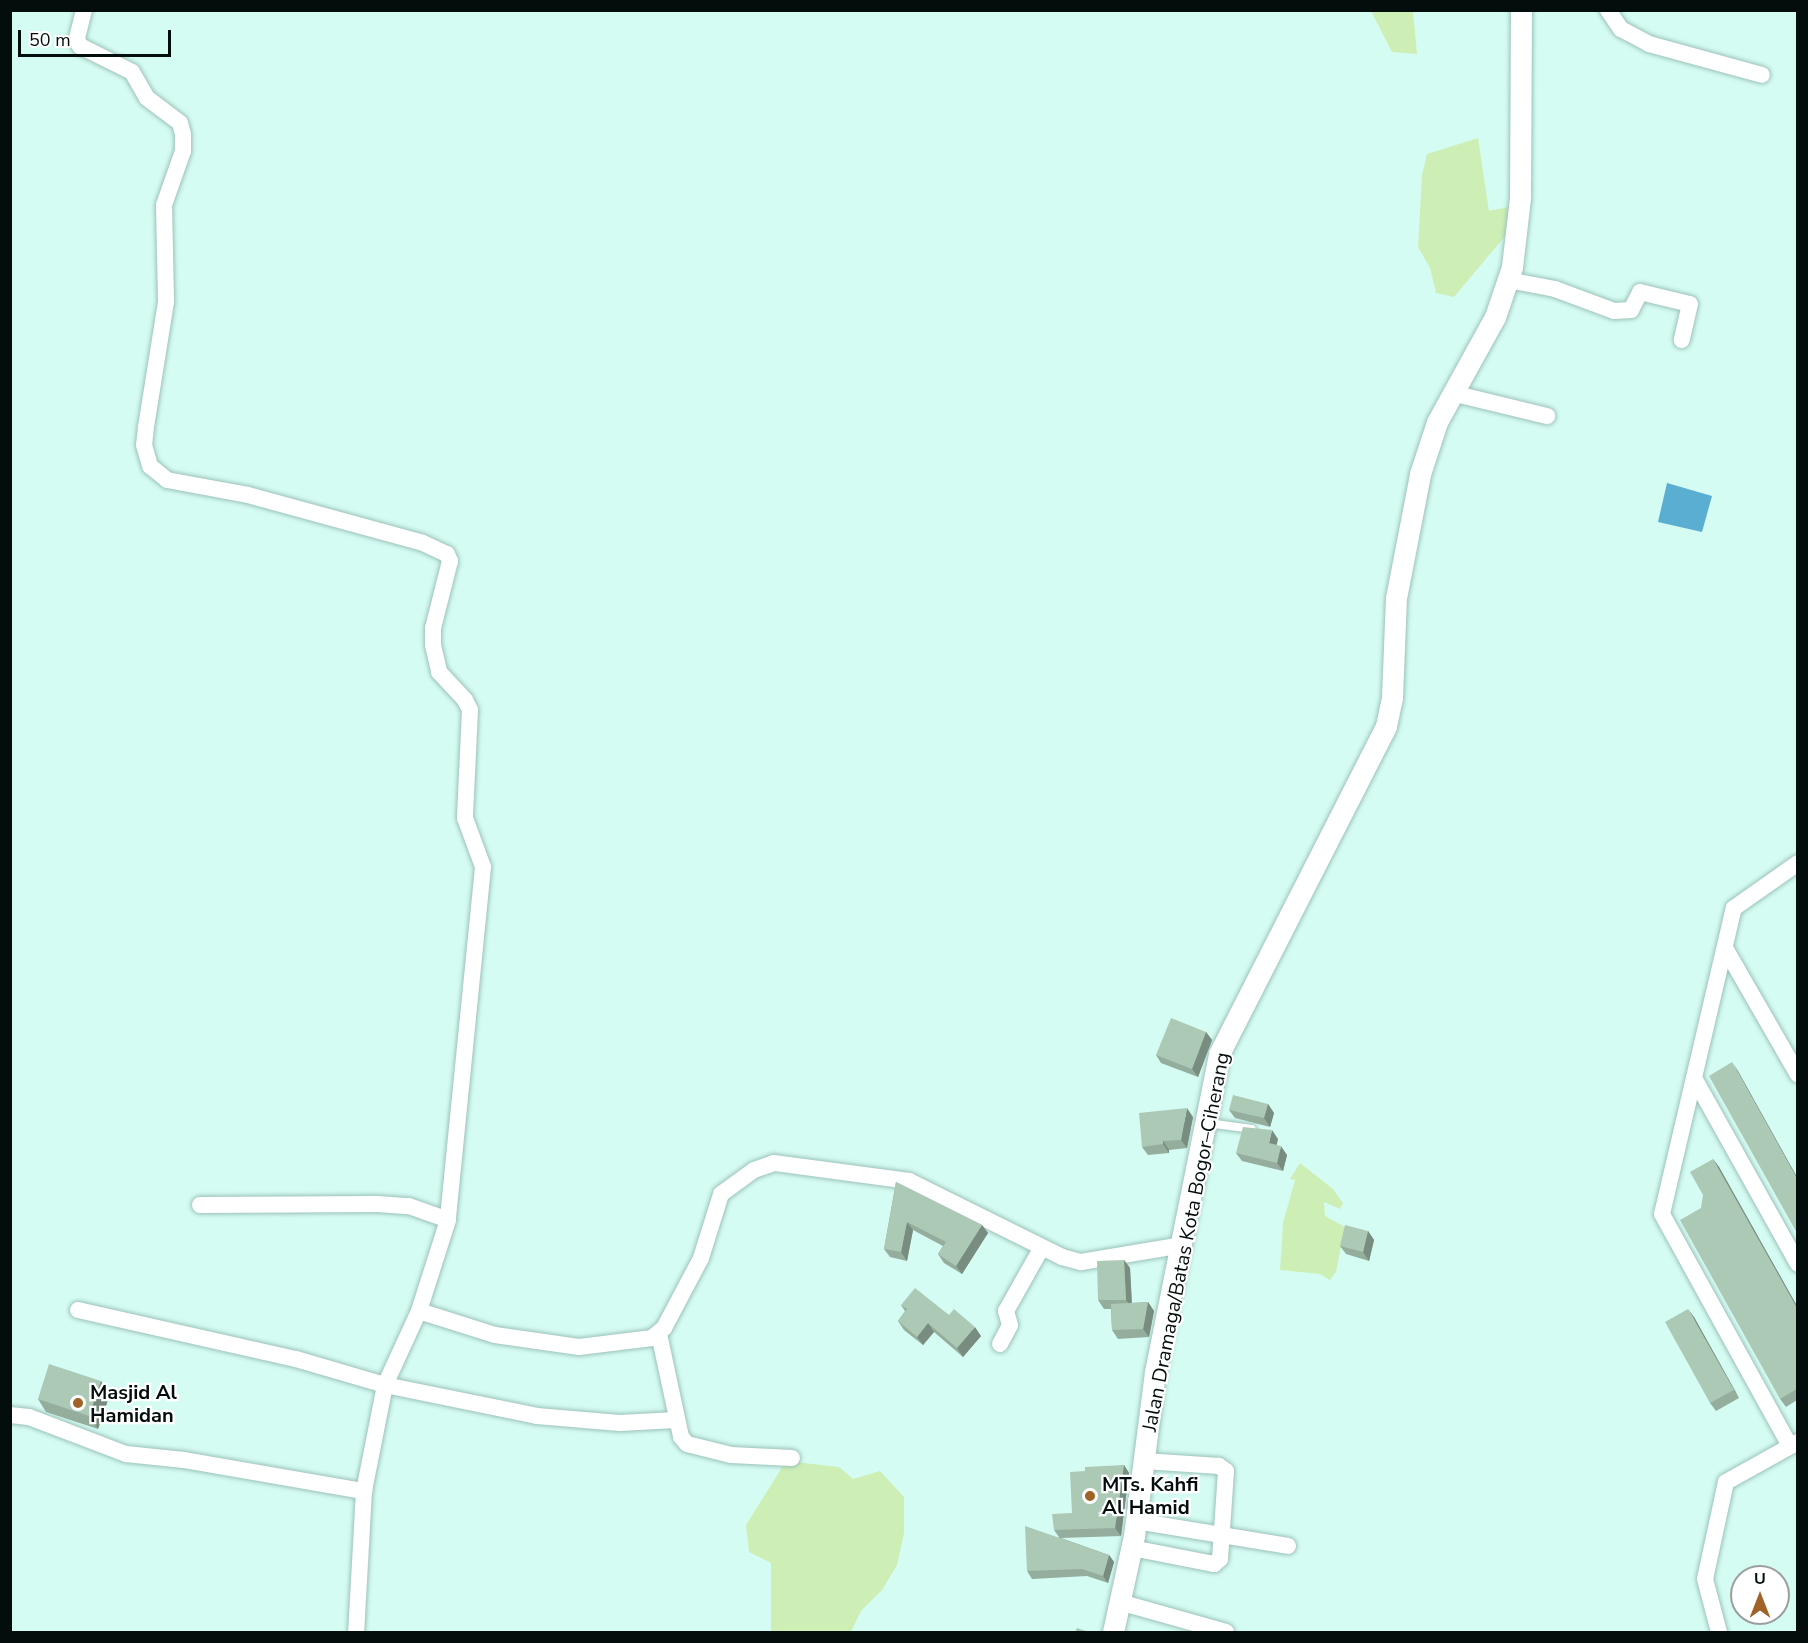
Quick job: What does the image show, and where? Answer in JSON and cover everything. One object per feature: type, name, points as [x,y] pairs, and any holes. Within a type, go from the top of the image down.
[{"type":"street","points":[[84,10],[77,39],[80,46],[132,72],[147,98],[180,123],[183,134],[183,151],[164,205],[166,303],[144,445],[150,466],[167,480],[239,492],[423,543],[447,554],[450,561],[432,628],[432,645],[439,672],[465,700],[470,711],[466,829],[483,867],[448,1220],[419,1311],[385,1385],[364,1491],[356,1632]]},
{"type":"street","name":"Jalan Dramaga/Batas Kota Bogor–Ciherang","points":[[1113,1632],[1123,1603],[1132,1548],[1155,1372],[1208,1123],[1219,1054],[1386,726],[1392,697],[1396,598],[1412,509],[1430,441],[1452,393],[1487,334],[1508,280],[1520,198],[1521,10]]},
{"type":"street","points":[[1608,10],[1621,29],[1649,44],[1762,75]]},
{"type":"street","points":[[1508,280],[1555,289],[1614,311],[1631,310],[1640,292],[1688,303],[1690,314],[1682,340]]},
{"type":"street","points":[[1452,393],[1547,416]]},
{"type":"street","points":[[1719,1632],[1705,1579],[1726,1482],[1794,1444],[1662,1214],[1734,908],[1797,863]]},
{"type":"street","points":[[1725,948],[1797,1075]]},
{"type":"street","points":[[1694,1078],[1797,1264]]},
{"type":"street","points":[[419,1311],[495,1335],[579,1347],[639,1342],[659,1334],[701,1258],[721,1194],[754,1170],[774,1163],[909,1181],[1042,1247],[1081,1262],[1183,1245]]},
{"type":"street","points":[[200,1205],[409,1206],[448,1220]]},
{"type":"street","points":[[1000,1344],[1010,1325],[1006,1311],[1042,1247]]},
{"type":"street","points":[[78,1310],[296,1359],[385,1385],[537,1416],[620,1423],[676,1420]]},
{"type":"street","points":[[659,1334],[681,1437],[698,1450],[792,1458]]},
{"type":"street","points":[[10,1415],[29,1418],[137,1456],[184,1460],[364,1491]]},
{"type":"street","points":[[1132,1548],[1217,1563],[1221,1535],[1227,1485],[1223,1467],[1143,1461]]},
{"type":"street","points":[[1136,1521],[1288,1546]]},
{"type":"street","points":[[1123,1603],[1226,1632]]},
{"type":"lane","points":[[1208,1123],[1267,1132]]},
{"type":"green space","points":[[1371,11],[1413,11],[1417,54],[1392,52]]},
{"type":"green space","points":[[1478,138],[1489,211],[1512,206],[1511,229],[1454,297],[1436,293],[1430,268],[1418,247],[1422,175],[1427,154]]},
{"type":"green space","points":[[1300,1163],[1333,1189],[1343,1203],[1340,1209],[1324,1202],[1325,1216],[1345,1227],[1336,1272],[1330,1280],[1320,1274],[1280,1270],[1283,1223],[1295,1180],[1290,1179]]},
{"type":"green space","points":[[786,1461],[839,1467],[853,1479],[880,1471],[904,1497],[904,1533],[897,1565],[882,1590],[861,1611],[851,1632],[771,1632],[771,1563],[749,1552],[746,1525]]},
{"type":"water","points":[[1667,483],[1712,496],[1702,532],[1658,522]]},
{"type":"building","points":[[1171,1018],[1206,1032],[1192,1069],[1156,1055]]},
{"type":"building","points":[[1732,1062],[1797,1179],[1797,1233],[1709,1076]]},
{"type":"building","points":[[1233,1095],[1268,1104],[1264,1118],[1229,1110]]},
{"type":"building","points":[[1187,1108],[1181,1140],[1163,1141],[1163,1144],[1142,1147],[1139,1113]]},
{"type":"building","points":[[1243,1127],[1272,1130],[1269,1143],[1281,1146],[1277,1163],[1236,1153]]},
{"type":"building","points":[[1713,1159],[1797,1308],[1797,1389],[1780,1399],[1680,1220],[1701,1208],[1703,1195],[1690,1172]]},
{"type":"building","points":[[896,1182],[982,1225],[956,1266],[938,1254],[946,1242],[907,1222],[901,1252],[884,1249]]},
{"type":"building","points":[[1345,1225],[1368,1231],[1363,1252],[1340,1246]]},
{"type":"building","points":[[1124,1260],[1126,1300],[1098,1300],[1097,1261]]},
{"type":"building","points":[[915,1288],[949,1315],[954,1309],[975,1327],[957,1348],[928,1323],[917,1337],[898,1321],[907,1309],[901,1305]]},
{"type":"building","points":[[1148,1302],[1143,1329],[1112,1330],[1111,1304]]},
{"type":"building","points":[[1688,1309],[1734,1390],[1710,1403],[1665,1322]]},
{"type":"building","points":[[49,1364],[101,1381],[89,1416],[38,1399]]},
{"type":"building","points":[[1124,1465],[1115,1528],[1054,1530],[1052,1514],[1072,1513],[1070,1472],[1085,1471],[1085,1467]]},
{"type":"building","points":[[1025,1526],[1109,1555],[1103,1576],[1082,1569],[1027,1571]]},
{"type":"building","points":[[1077,1628],[1089,1632],[1075,1632]]},
{"type":"place","name":"Masjid Al Hamidan","points":[[78,1403]]},
{"type":"place","name":"MTs. Kahfi Al Hamid","points":[[1090,1496]]}]
